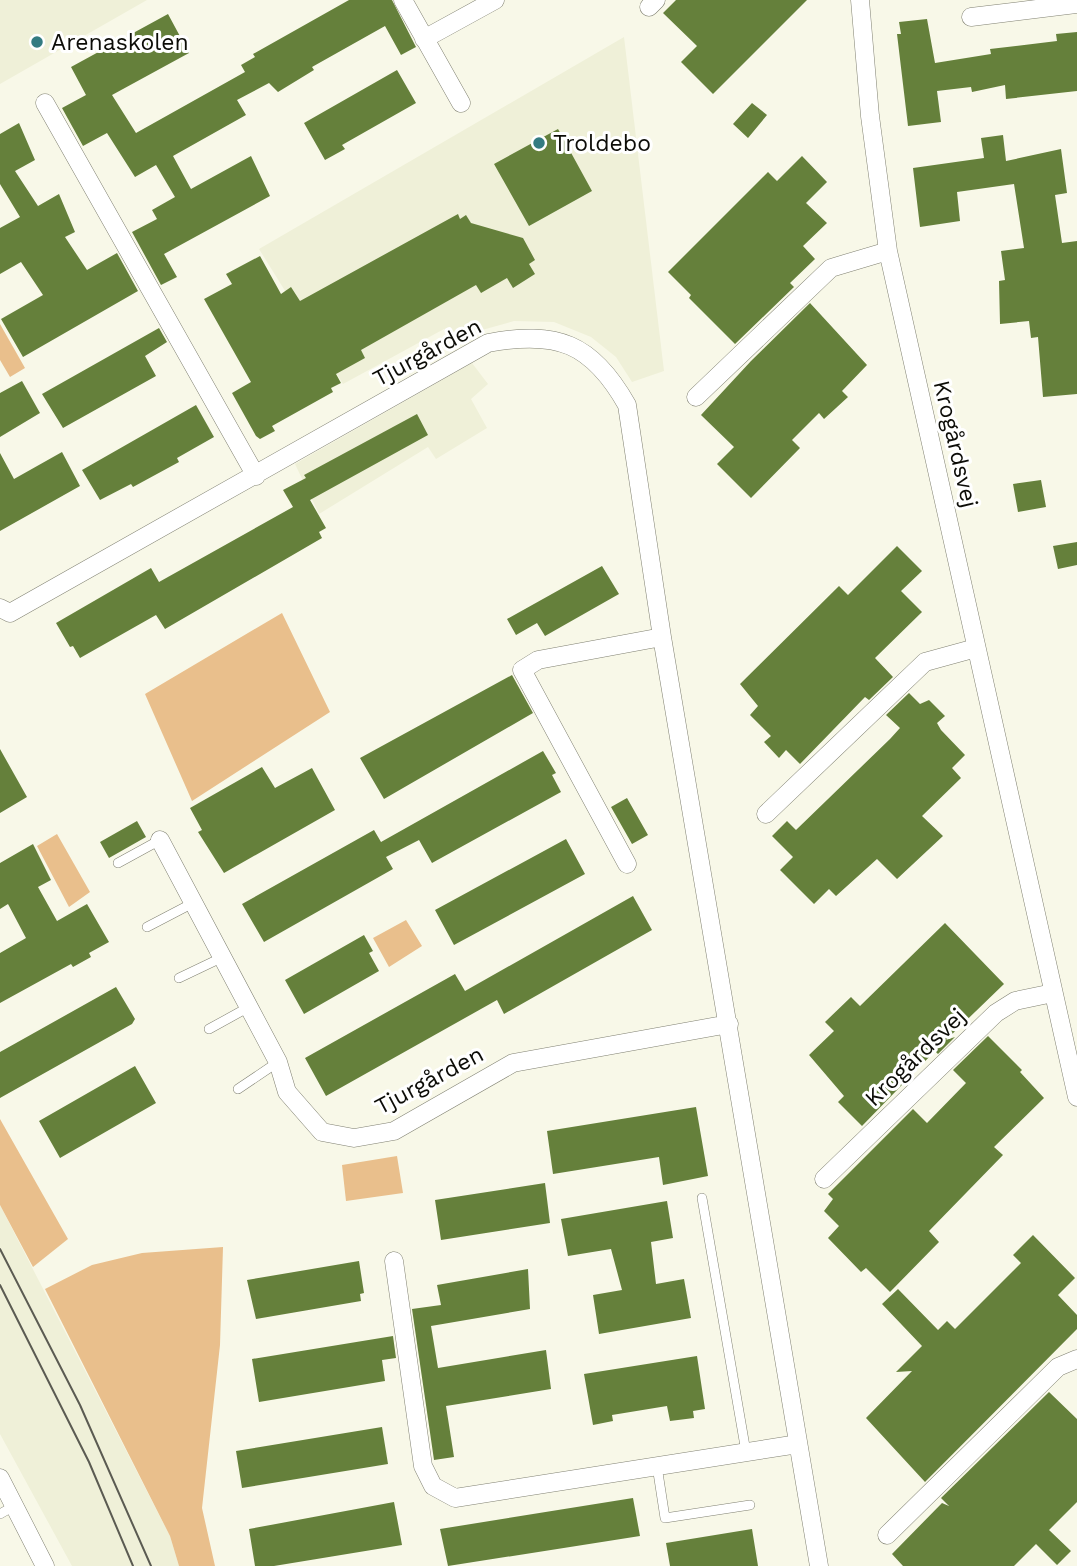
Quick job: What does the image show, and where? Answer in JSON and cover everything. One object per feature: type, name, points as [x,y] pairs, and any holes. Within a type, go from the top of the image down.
[{"type":"street","points":[[403,0],[461,103]]},
{"type":"street","points":[[424,39],[495,0]]},
{"type":"street","name":"Krogårdsvej","points":[[860,0],[870,116],[888,251],[1077,1097]]},
{"type":"street","points":[[971,17],[1077,4]]},
{"type":"street","points":[[45,103],[256,476]]},
{"type":"street","points":[[696,397],[831,268],[888,251]]},
{"type":"street","name":"Tjurgården","points":[[0,608],[10,613],[488,343],[524,337],[558,341],[585,353],[610,375],[627,405],[663,637],[819,1566]]},
{"type":"street","points":[[627,864],[522,670],[538,660],[663,637]]},
{"type":"street","points":[[766,814],[925,662],[976,648]]},
{"type":"street","name":"Tjurgården","points":[[160,840],[278,1062],[287,1092],[322,1132],[354,1138],[394,1131],[513,1063],[729,1024]]},
{"type":"street","name":"Krogårdsvej","points":[[824,1179],[996,1013],[1015,1001],[1053,993]]},
{"type":"street","points":[[394,1261],[423,1466],[433,1486],[456,1498],[798,1444]]},
{"type":"street","points":[[887,1535],[1058,1367],[1077,1359]]},
{"type":"street","points":[[0,1478],[7,1510],[45,1566]]},
{"type":"lane","name":"Tjurgården","points":[[118,863],[160,840]]},
{"type":"lane","points":[[147,927],[193,903]]},
{"type":"lane","points":[[179,978],[223,957]]},
{"type":"lane","points":[[209,1029],[249,1007]]},
{"type":"lane","points":[[238,1089],[278,1062]]},
{"type":"lane","points":[[702,1198],[746,1452]]},
{"type":"lane","points":[[657,1466],[665,1518],[750,1505]]},
{"type":"shaded area","name":"Arenaskolen","points":[[0,0],[147,0],[0,84]]},
{"type":"shaded area","name":"Troldebo","points":[[624,37],[664,371],[632,382],[616,357],[591,337],[554,322],[514,321],[482,330],[453,345],[444,329],[343,384],[259,249]]},
{"type":"shaded area","points":[[0,324],[25,368],[10,377],[0,360]]},
{"type":"shaded area","points":[[472,363],[488,384],[471,399],[487,428],[436,459],[428,447],[319,514],[295,464]]},
{"type":"shaded area","points":[[282,613],[330,712],[192,801],[145,694]]},
{"type":"shaded area","points":[[57,834],[90,892],[69,907],[37,846]]},
{"type":"shaded area","points":[[406,920],[422,946],[389,967],[373,938]]},
{"type":"shaded area","points":[[0,1119],[68,1239],[33,1267],[0,1205]]},
{"type":"shaded area","points":[[397,1156],[403,1193],[346,1201],[342,1165]]},
{"type":"shaded area","points":[[0,1205],[170,1536],[179,1566],[72,1566],[0,1434]]},
{"type":"shaded area","points":[[223,1247],[220,1345],[202,1508],[215,1566],[179,1566],[170,1536],[45,1289],[92,1265],[142,1253]]},
{"type":"building","points":[[349,0],[392,0],[416,47],[401,55],[385,26],[312,67],[314,70],[278,92],[269,83],[237,100],[246,115],[173,156],[191,189],[251,156],[270,196],[164,254],[177,277],[161,285],[132,232],[157,219],[152,210],[175,197],[156,165],[135,177],[107,133],[83,146],[62,108],[86,95],[71,67],[168,14],[189,53],[112,95],[136,133],[245,72],[241,65],[255,57],[253,54]]},
{"type":"building","points":[[676,0],[807,0],[713,94],[681,62],[697,46],[663,13]]},
{"type":"building","points":[[927,19],[935,63],[991,54],[990,49],[1057,41],[1056,34],[1077,32],[1077,91],[1006,99],[1005,85],[972,92],[971,87],[937,91],[941,122],[908,126],[897,34],[901,34],[899,22]]},
{"type":"building","points":[[397,70],[416,103],[342,145],[345,149],[325,160],[304,123]]},
{"type":"building","points":[[752,103],[767,115],[748,138],[733,124]]},
{"type":"building","points":[[19,123],[35,160],[15,171],[38,206],[59,194],[75,232],[65,237],[87,270],[117,253],[138,291],[23,357],[1,319],[43,295],[21,262],[0,274],[0,228],[20,217],[0,184],[0,134]]},
{"type":"building","points":[[558,129],[592,191],[529,226],[494,164]]},
{"type":"building","points":[[1003,135],[1006,161],[1061,149],[1067,193],[1055,195],[1062,243],[1077,241],[1077,394],[1043,397],[1038,337],[1031,338],[1029,321],[1000,324],[999,281],[1005,280],[1001,251],[1024,248],[1014,184],[957,192],[960,221],[920,227],[913,168],[984,158],[981,138]]},
{"type":"building","points":[[802,156],[827,182],[806,203],[827,223],[803,246],[815,259],[790,283],[794,287],[735,344],[689,298],[691,295],[668,272],[768,172],[777,181]]},
{"type":"building","points":[[458,214],[460,219],[466,215],[471,223],[523,238],[535,260],[529,264],[535,274],[513,288],[507,278],[481,293],[476,285],[361,350],[365,358],[336,374],[341,383],[331,388],[333,392],[272,426],[275,431],[260,439],[256,436],[232,393],[251,382],[204,299],[232,284],[226,274],[260,256],[281,294],[291,287],[300,301]]},
{"type":"building","points":[[810,303],[867,365],[842,391],[848,397],[824,419],[819,413],[792,440],[800,448],[751,498],[717,464],[734,447],[701,415]]},
{"type":"building","points":[[159,328],[167,342],[145,356],[156,376],[63,428],[42,394]]},
{"type":"building","points":[[22,381],[40,413],[0,437],[0,393]]},
{"type":"building","points":[[196,405],[214,437],[177,458],[179,462],[133,487],[131,484],[100,500],[82,470]]},
{"type":"building","points":[[417,414],[428,435],[310,500],[326,528],[319,532],[322,538],[165,629],[156,615],[80,658],[73,646],[70,647],[56,623],[151,568],[159,582],[293,507],[283,490],[306,478],[304,475]]},
{"type":"building","points":[[62,452],[80,486],[0,531],[0,453],[14,479]]},
{"type":"building","points":[[1041,480],[1046,507],[1018,512],[1013,484]]},
{"type":"building","points":[[1077,542],[1077,565],[1058,569],[1053,546]]},
{"type":"building","points":[[897,546],[922,571],[901,591],[922,612],[875,658],[893,677],[869,700],[865,697],[800,764],[786,750],[779,758],[764,742],[771,736],[750,715],[758,706],[740,684],[839,586],[848,595]]},
{"type":"building","points":[[602,566],[619,594],[545,636],[537,623],[516,635],[507,619]]},
{"type":"building","points":[[512,675],[533,713],[384,799],[360,758]]},
{"type":"building","points":[[909,693],[920,704],[929,700],[945,716],[937,723],[965,755],[952,768],[961,778],[922,816],[943,836],[897,879],[877,859],[836,896],[829,889],[814,904],[780,870],[793,857],[772,836],[787,821],[796,830],[890,739],[900,728],[886,715]]},
{"type":"building","points":[[0,749],[27,797],[0,813]]},
{"type":"building","points":[[543,751],[556,773],[552,775],[561,792],[432,863],[419,840],[386,857],[393,869],[264,942],[242,904],[374,830],[381,842]]},
{"type":"building","points":[[262,767],[275,788],[312,768],[335,810],[224,873],[198,832],[202,830],[190,808]]},
{"type":"building","points":[[627,798],[648,835],[632,844],[611,807]]},
{"type":"building","points":[[137,821],[146,837],[109,858],[100,842]]},
{"type":"building","points":[[566,839],[585,874],[454,945],[435,910]]},
{"type":"building","points":[[33,844],[51,880],[38,887],[57,921],[87,904],[109,942],[89,953],[91,957],[73,967],[71,964],[0,1003],[0,953],[26,938],[8,904],[0,909],[0,863]]},
{"type":"building","points":[[633,896],[652,930],[504,1014],[497,1000],[326,1096],[305,1058],[455,974],[465,991]]},
{"type":"building","points":[[945,923],[1004,984],[946,1040],[955,1037],[938,1054],[935,1051],[862,1126],[838,1102],[844,1096],[809,1055],[834,1031],[825,1022],[851,997],[860,1006]]},
{"type":"building","points":[[364,935],[373,951],[369,953],[379,971],[304,1014],[285,980]]},
{"type":"building","points":[[116,987],[135,1019],[132,1024],[0,1098],[0,1052]]},
{"type":"building","points":[[988,1036],[1022,1070],[1020,1072],[1044,1098],[994,1147],[1003,1155],[929,1231],[939,1242],[890,1292],[866,1268],[861,1272],[828,1238],[839,1226],[824,1211],[833,1199],[828,1194],[913,1109],[927,1123],[966,1083],[953,1070]]},
{"type":"building","points":[[135,1066],[156,1103],[60,1158],[39,1121]]},
{"type":"building","points":[[696,1107],[708,1176],[663,1185],[659,1157],[553,1174],[547,1131]]},
{"type":"building","points":[[545,1183],[550,1223],[441,1240],[435,1200]]},
{"type":"building","points":[[667,1201],[673,1238],[651,1242],[656,1284],[684,1279],[691,1318],[599,1334],[593,1295],[622,1290],[611,1249],[568,1256],[561,1219]]},
{"type":"building","points":[[1033,1235],[1075,1278],[1058,1295],[1077,1315],[1077,1329],[925,1482],[866,1418],[912,1371],[896,1372],[922,1346],[882,1304],[898,1289],[938,1330],[947,1321],[955,1329],[1021,1263],[1013,1255]]},
{"type":"building","points":[[359,1261],[364,1293],[360,1294],[361,1301],[256,1319],[247,1280]]},
{"type":"building","points":[[528,1269],[530,1309],[431,1326],[438,1368],[546,1350],[551,1389],[446,1406],[454,1457],[434,1460],[412,1309],[441,1305],[437,1285]]},
{"type":"building","points":[[393,1336],[396,1358],[382,1360],[385,1381],[259,1402],[252,1359]]},
{"type":"building","points":[[697,1356],[705,1409],[693,1411],[694,1418],[670,1421],[667,1406],[612,1415],[613,1421],[593,1425],[584,1374]]},
{"type":"building","points":[[1049,1392],[1077,1419],[1077,1502],[1049,1530],[1071,1551],[1057,1565],[1036,1544],[1014,1566],[903,1566],[892,1554],[942,1503],[949,1506],[941,1498]]},
{"type":"building","points":[[382,1427],[388,1464],[242,1488],[236,1451]]},
{"type":"building","points":[[633,1498],[640,1536],[448,1566],[440,1529]]},
{"type":"building","points":[[394,1502],[402,1545],[274,1566],[255,1566],[249,1529]]},
{"type":"building","points":[[752,1529],[758,1566],[670,1566],[666,1543]]},
{"type":"tram line","points":[[0,1249],[80,1405],[151,1566]]},
{"type":"tram line","points":[[0,1285],[89,1462],[133,1566]]},
{"type":"place","name":"Arenaskolen","points":[[37,42]]},
{"type":"place","name":"Troldebo","points":[[539,143]]}]
